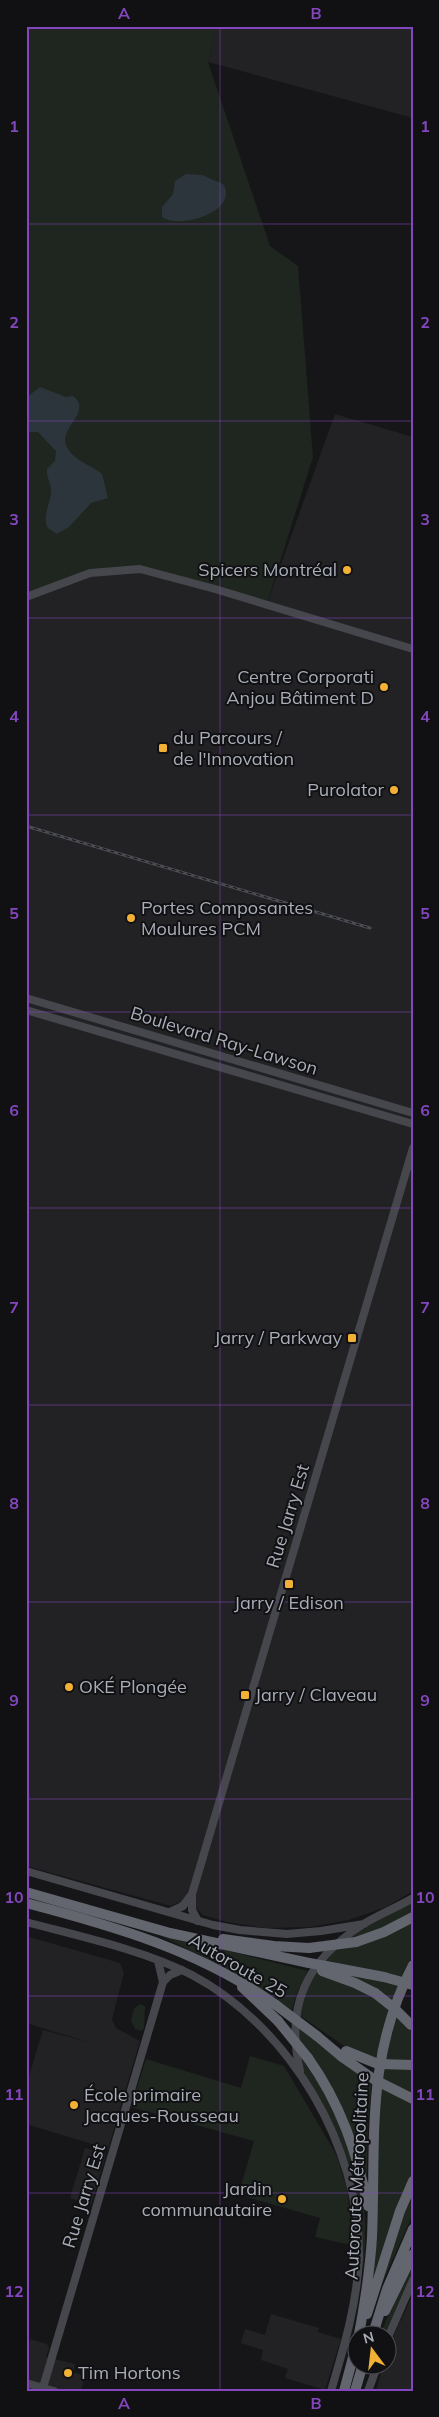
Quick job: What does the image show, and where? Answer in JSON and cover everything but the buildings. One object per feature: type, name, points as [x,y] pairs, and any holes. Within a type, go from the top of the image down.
[{"type":"highway","name":"Autoroute 25","points":[[26,1892],[159,1930],[324,1968],[384,1977],[413,1985]]},
{"type":"highway","name":"Autoroute 25","points":[[26,1903],[166,1945],[235,1979],[276,2005],[363,2072],[413,2099]]},
{"type":"highway","points":[[159,1930],[274,1946],[309,1948],[356,1942],[384,1932],[413,1917]]},
{"type":"highway","name":"Autoroute Métropolitaine","points":[[361,2324],[370,2266],[373,2129],[377,2078],[391,2016],[413,1965]]},
{"type":"highway","points":[[324,1968],[375,1993],[412,2026]]},
{"type":"highway","points":[[235,1979],[278,2021],[308,2058],[331,2095],[350,2137],[361,2173],[372,2227]]},
{"type":"highway","points":[[317,2036],[373,2063],[396,2066],[413,2065]]},
{"type":"highway","points":[[363,2324],[400,2211],[413,2181]]},
{"type":"highway","name":"Autoroute Métropolitaine","points":[[376,2324],[386,2288],[413,2229]]},
{"type":"highway","points":[[378,2324],[413,2254]]},
{"type":"highway","points":[[344,2391],[349,2374]]},
{"type":"highway","points":[[355,2391],[360,2374]]},
{"type":"street","points":[[26,597],[63,581],[90,573],[140,569],[215,589],[413,649]]},
{"type":"street","name":"Boulevard Ray-Lawson","points":[[26,998],[413,1113]]},
{"type":"street","name":"Boulevard Ray-Lawson","points":[[26,1010],[413,1124]]},
{"type":"street","points":[[345,1104],[349,1094]]},
{"type":"street","name":"Rue Jarry Est","points":[[198,1921],[192,1910],[192,1894],[413,1148]]},
{"type":"street","points":[[26,1871],[198,1921],[240,1930],[278,1934],[321,1932],[364,1924]]},
{"type":"street","points":[[170,1912],[182,1906],[192,1894]]},
{"type":"street","points":[[300,2074],[295,2047],[294,2026],[297,2005],[314,1968],[329,1951],[364,1924],[413,1898]]},
{"type":"street","points":[[26,1922],[158,1961],[182,1970],[221,1992],[249,2014],[300,2074],[342,2155],[352,2186],[357,2223],[358,2259],[355,2296],[331,2391]]},
{"type":"street","name":"Rue Jarry Est","points":[[42,2389],[163,1982],[158,1961]]},
{"type":"street","points":[[163,1982],[172,1974],[182,1970]]},
{"type":"street","points":[[394,2324],[413,2280]]},
{"type":"street","points":[[370,2389],[375,2374]]},
{"type":"street","points":[[26,2383],[54,2391]]},
{"type":"shaded area","points":[[26,26],[216,26],[208,62],[270,246],[298,266],[313,457],[267,603],[147,570],[102,570],[26,597]]},
{"type":"shaded area","points":[[216,26],[413,26],[413,118],[208,62]]},
{"type":"shaded area","points":[[186,174],[202,175],[223,184],[226,194],[223,202],[216,210],[194,219],[182,221],[162,217],[162,207],[173,194],[175,181]]},
{"type":"shaded area","points":[[40,387],[66,397],[73,396],[78,402],[78,414],[67,432],[65,438],[66,445],[77,459],[102,474],[108,498],[91,503],[69,527],[57,534],[48,528],[46,524],[51,493],[47,469],[55,461],[56,451],[38,432],[26,432],[26,398]]},
{"type":"shaded area","points":[[335,414],[413,437],[413,1891],[386,1907],[349,1920],[310,1927],[266,1928],[227,1922],[203,1915],[198,1910],[178,1903],[171,1906],[26,1866],[26,590],[131,564],[267,603]]},
{"type":"shaded area","points":[[413,1902],[413,1914],[345,1942],[361,1930]]},
{"type":"shaded area","points":[[413,1921],[413,1955],[401,1978],[323,1962],[334,1950]]},
{"type":"shaded area","points":[[155,1933],[308,1971],[298,1990],[292,2010],[228,1969]]},
{"type":"shaded area","points":[[26,1936],[120,1963],[124,1973],[112,2019],[116,2028],[140,2041],[108,2149],[26,2124],[26,2086],[43,2030],[95,2044],[26,2023]]},
{"type":"shaded area","points":[[332,1970],[399,1984],[392,2001]]},
{"type":"shaded area","points":[[315,1973],[359,1988],[390,2008],[375,2060],[350,2050],[299,2015],[304,1996]]},
{"type":"shaded area","points":[[140,2004],[145,2006],[144,2028],[142,2031],[135,2029],[131,2021],[134,2009]]},
{"type":"shaded area","points":[[397,2015],[413,2033],[413,2063],[384,2062]]},
{"type":"shaded area","points":[[296,2026],[372,2082],[368,2120],[367,2176],[297,2038]]},
{"type":"shaded area","points":[[298,2050],[321,2084],[331,2103],[340,2121],[354,2160],[365,2219],[363,2274],[361,2218],[353,2175],[338,2136],[304,2072]]},
{"type":"shaded area","points":[[250,2056],[284,2066],[336,2154],[347,2188],[353,2243],[351,2245],[315,2237],[320,2218],[247,2197],[249,2192],[240,2189],[254,2141],[131,2107],[146,2059],[241,2088]]},
{"type":"shaded area","points":[[383,2069],[413,2070],[413,2095],[381,2080]]},
{"type":"shaded area","points":[[380,2087],[413,2102],[413,2174],[372,2281]]},
{"type":"shaded area","points":[[85,2148],[106,2154],[91,2205],[70,2198]]},
{"type":"shaded area","points":[[413,2188],[413,2214],[379,2290]]},
{"type":"shaded area","points":[[413,2260],[413,2272],[390,2324],[384,2324]]},
{"type":"shaded area","points":[[413,2294],[413,2391],[376,2391],[381,2374],[396,2374],[396,2330]]},
{"type":"shaded area","points":[[271,2314],[319,2328],[318,2332],[341,2339],[325,2390],[285,2378],[288,2369],[261,2360],[263,2350],[241,2343],[245,2329],[265,2335]]},
{"type":"shaded area","points":[[30,2339],[47,2344],[49,2348],[46,2357],[75,2364],[73,2372],[85,2376],[81,2391],[26,2391],[26,2352]]},
{"type":"railway","points":[[26,826],[370,928]]},
{"type":"place","name":"Spicers Montréal","points":[[347,570]]},
{"type":"place","name":"Centre Corporati Anjou Bâtiment D","points":[[384,687]]},
{"type":"place","name":"du Parcours / de l'Innovation","points":[[163,748]]},
{"type":"place","name":"Purolator","points":[[394,790]]},
{"type":"place","name":"Portes Composantes Moulures PCM","points":[[131,918]]},
{"type":"place","name":"Jarry / Parkway","points":[[352,1338]]},
{"type":"place","name":"Jarry / Edison","points":[[289,1584]]},
{"type":"place","name":"OKÉ Plongée","points":[[69,1687]]},
{"type":"place","name":"Jarry / Claveau","points":[[245,1695]]},
{"type":"place","name":"École primaire Jacques-Rousseau","points":[[74,2105]]},
{"type":"place","name":"Jardin communautaire","points":[[282,2199]]},
{"type":"place","name":"Tim Hortons","points":[[68,2373]]}]
